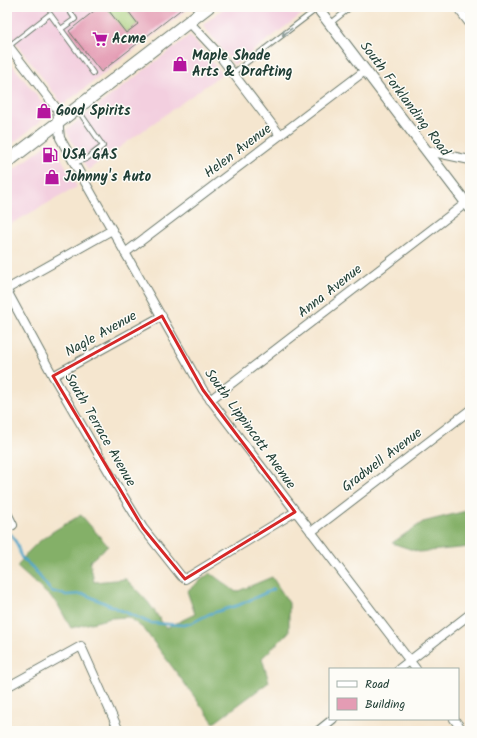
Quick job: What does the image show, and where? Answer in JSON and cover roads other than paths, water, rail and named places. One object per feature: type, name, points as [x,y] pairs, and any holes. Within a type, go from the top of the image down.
[{"type":"main road","points":[[7,162],[208,7]]},
{"type":"street","name":"South Forklanding Road","points":[[319,7],[468,206]]},
{"type":"street","points":[[457,7],[470,24]]},
{"type":"street","points":[[189,22],[212,46],[280,135]]},
{"type":"street","name":"South Lippincott Avenue","points":[[8,45],[57,109],[59,136],[162,316],[188,365],[210,400],[415,668]]},
{"type":"street","name":"Helen Avenue","points":[[125,253],[366,70]]},
{"type":"street","points":[[428,151],[470,160]]},
{"type":"street","name":"Anna Avenue","points":[[210,400],[468,206]]},
{"type":"street","points":[[7,290],[112,230]]},
{"type":"street","name":"South Terrace Avenue","points":[[7,290],[53,376],[143,528],[181,576],[185,579],[295,512]]},
{"type":"street","name":"Nagle Avenue","points":[[53,376],[162,316]]},
{"type":"street","name":"Gradwell Avenue","points":[[311,532],[470,410]]},
{"type":"street","points":[[7,513],[10,527]]},
{"type":"street","points":[[400,668],[470,614]]},
{"type":"street","points":[[7,687],[81,646],[119,731]]},
{"type":"street","points":[[318,731],[332,720]]},
{"type":"street","points":[[455,720],[463,731]]},
{"type":"lane","points":[[61,29],[75,19],[67,7]]},
{"type":"lane","points":[[232,74],[319,7]]},
{"type":"lane","points":[[330,23],[351,7]]},
{"type":"lane","points":[[8,45],[50,14],[93,73]]},
{"type":"lane","points":[[74,163],[86,160],[103,146],[77,108]]},
{"type":"waterway","points":[[11,534],[17,544],[21,557],[33,568],[51,591],[66,595],[84,594],[150,623],[184,625],[192,623],[209,614],[239,605],[274,589]]},
{"type":"place","name":"Acme","points":[[100,39]]},
{"type":"place","name":"Maple Shade Arts & Drafting","points":[[180,64]]},
{"type":"place","name":"Good Spirits","points":[[44,111]]},
{"type":"place","name":"USA GAS","points":[[50,155]]},
{"type":"place","name":"Johnny's Auto","points":[[52,177]]}]
